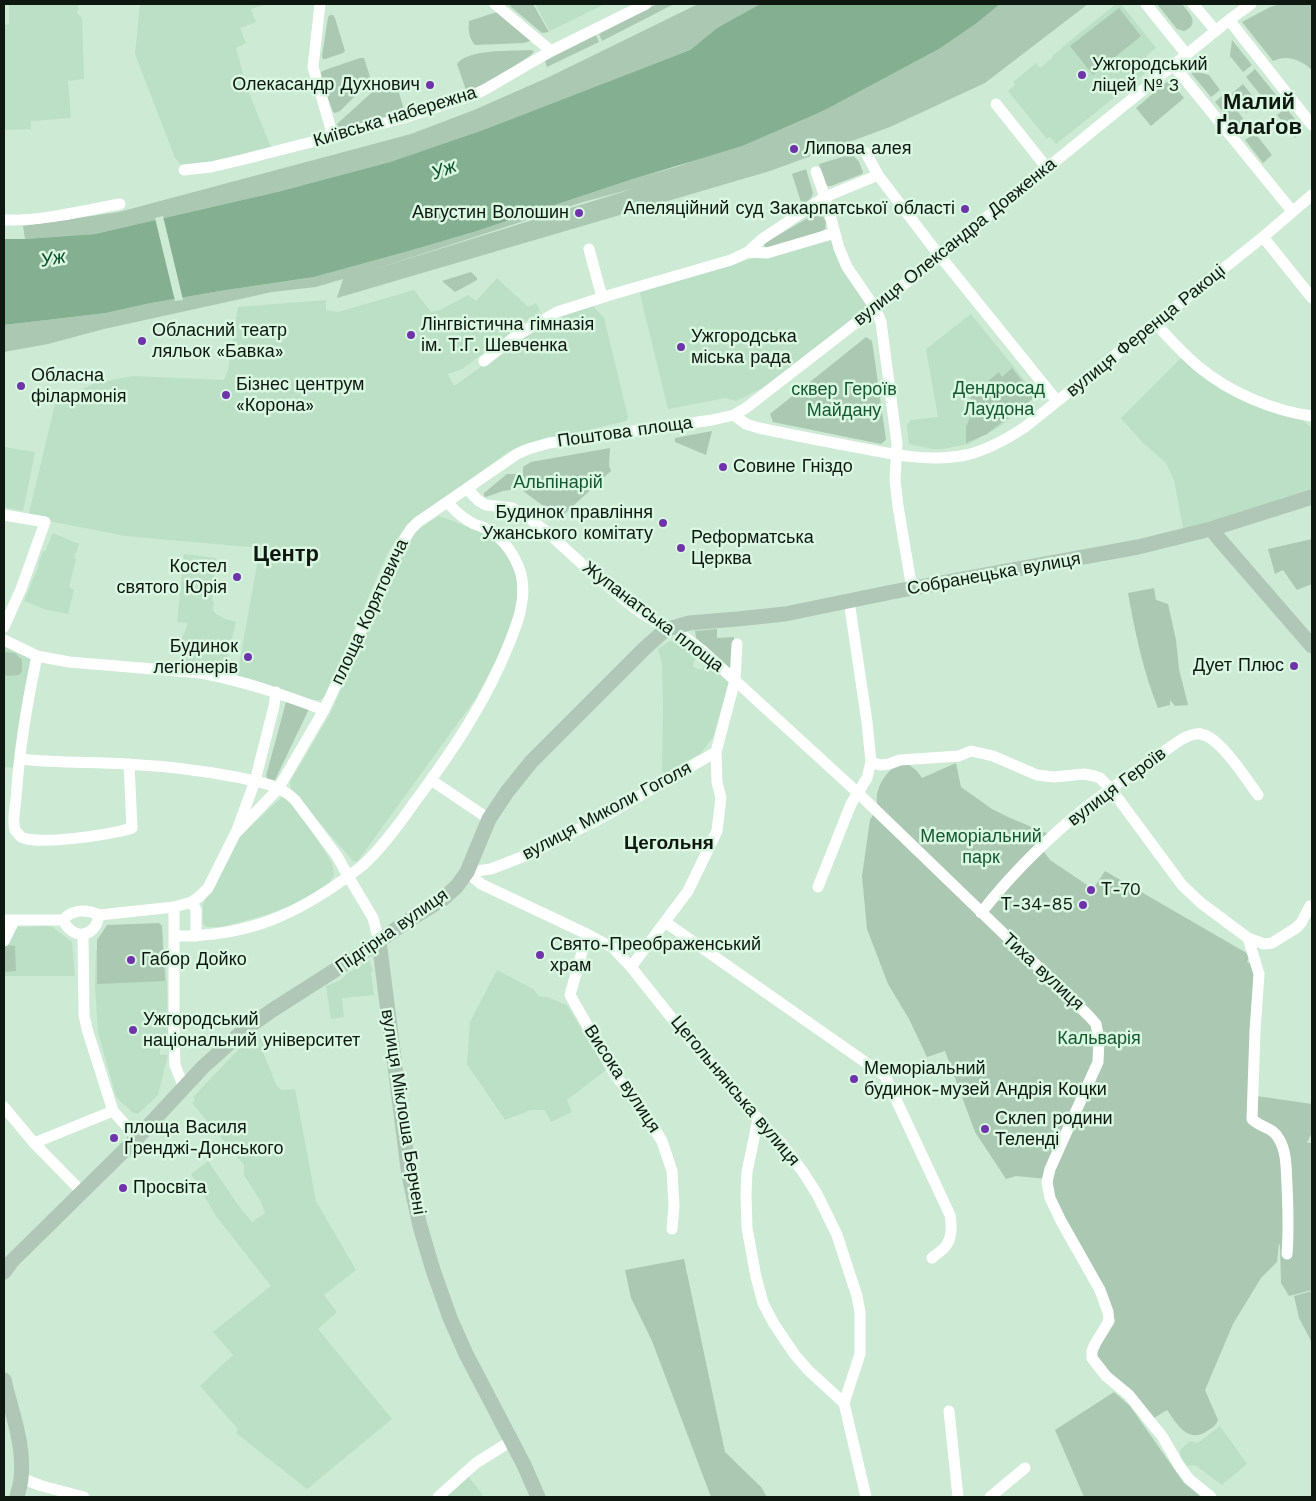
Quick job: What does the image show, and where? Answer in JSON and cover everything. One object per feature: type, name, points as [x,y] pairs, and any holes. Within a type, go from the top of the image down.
[{"type":"main road","name":"Собранецька вулиця","points":[[672,628],[689,623],[785,614],[1138,548],[1212,529],[1312,497]]},
{"type":"main road","points":[[1212,529],[1312,646]]},
{"type":"main road","name":"Підгірна вулиця","points":[[137,1138],[209,1061],[243,1030],[443,899],[457,886],[467,872],[489,819],[507,792],[531,762],[646,647],[672,628]]},
{"type":"main road","name":"вулиця Міклоша Берчені","points":[[379,942],[409,1176],[420,1226],[450,1318],[466,1354],[530,1476],[538,1497]]},
{"type":"main road","points":[[4,1272],[137,1138]]},
{"type":"main road","points":[[4,1383],[19,1442],[21,1478],[17,1497]]},
{"type":"street","points":[[320,4],[313,67],[330,126],[331,137]]},
{"type":"street","points":[[495,4],[551,51]]},
{"type":"street","name":"Київська набережна","points":[[184,170],[211,167],[331,137],[403,118],[470,96],[484,90],[551,51],[646,4]]},
{"type":"street","points":[[1146,4],[1187,55]]},
{"type":"street","points":[[1193,4],[1216,31]]},
{"type":"street","name":"вулиця Олександра Довженка","points":[[734,415],[755,402],[875,308],[1251,4]]},
{"type":"street","points":[[1229,20],[1312,125]]},
{"type":"street","points":[[1174,66],[1292,211]]},
{"type":"street","points":[[996,104],[1047,168]]},
{"type":"street","points":[[866,153],[878,175],[939,255],[1057,401]]},
{"type":"street","points":[[816,172],[839,248],[847,267],[875,308],[881,322],[897,444],[895,480],[912,589]]},
{"type":"street","points":[[484,362],[516,336],[557,312],[731,260],[748,252],[762,239],[825,197],[878,175]]},
{"type":"street","name":"вулиця Ференца Ракоці","points":[[734,415],[746,424],[759,428],[897,455],[945,458],[969,454],[991,446],[1025,427],[1263,237],[1312,194]]},
{"type":"street","points":[[4,220],[25,220],[120,204]]},
{"type":"street","points":[[748,252],[767,253],[835,233]]},
{"type":"street","points":[[1263,237],[1312,298]]},
{"type":"street","points":[[589,250],[602,297]]},
{"type":"street","points":[[1155,322],[1178,349],[1225,385],[1248,397],[1290,412],[1312,416]]},
{"type":"street","name":"Поштова площа","points":[[467,489],[517,454],[549,443],[675,426],[734,415]]},
{"type":"street","points":[[174,936],[196,936],[236,931],[271,921],[322,894],[363,865],[371,857],[399,823],[459,740],[490,687],[502,660],[516,627],[522,604],[523,590],[520,572],[514,556],[507,546],[489,530],[472,523],[454,510],[448,503],[467,489]]},
{"type":"street","name":"Жупанатська площа","points":[[467,489],[486,505],[512,508],[530,519],[547,532],[592,574],[656,623],[672,628],[735,680]]},
{"type":"street","name":"площа Корятовича","points":[[235,834],[278,789],[324,710],[407,534],[418,522],[448,503]]},
{"type":"street","points":[[4,514],[45,522],[21,589],[4,627]]},
{"type":"street","points":[[818,887],[851,804],[867,778],[871,762],[861,676],[849,601]]},
{"type":"street","points":[[4,640],[37,656],[69,662],[201,673],[237,680],[324,710]]},
{"type":"street","name":"Жупанатська площа","points":[[735,680],[737,644]]},
{"type":"street","points":[[37,656],[25,717],[15,808],[15,829],[21,837],[43,840],[75,838],[132,828],[129,764]]},
{"type":"street","points":[[631,967],[688,891],[717,831],[721,798],[717,782],[716,752],[735,680]]},
{"type":"street","name":"Тиха вулиця","points":[[735,680],[858,793],[1096,1024],[1100,1040],[1098,1062],[1050,1169],[1046,1182],[1047,1189],[1061,1221],[1100,1290],[1108,1312],[1109,1321],[1095,1344],[1092,1358],[1106,1376],[1129,1395],[1162,1436],[1189,1479],[1211,1497]]},
{"type":"street","name":"площа Корятовича","points":[[192,902],[208,888],[235,834],[256,781],[276,692]]},
{"type":"street","name":"вулиця Героїв","points":[[981,913],[996,894],[1074,817],[1182,739],[1192,734],[1203,734],[1212,740],[1230,757],[1258,795]]},
{"type":"street","points":[[871,762],[880,765],[900,760],[959,756],[971,751],[993,756],[1037,775],[1054,777],[1084,774],[1094,776],[1112,789],[1182,885],[1200,903],[1248,938],[1264,944],[1272,942],[1296,928],[1301,923],[1310,906]]},
{"type":"street","name":"вулиця Миколи Гоголя","points":[[467,872],[491,869],[526,855],[603,817],[716,752]]},
{"type":"street","points":[[20,759],[52,762],[129,764],[216,773],[256,781],[288,793],[337,856],[373,918],[379,942]]},
{"type":"street","points":[[431,780],[489,819]]},
{"type":"street","name":"Цегольнянська вулиця","points":[[467,872],[481,884],[613,948],[758,1119],[783,1145],[803,1172],[834,1226],[858,1296],[860,1354],[844,1404]]},
{"type":"street","points":[[64,920],[68,914],[74,912],[93,912],[99,915],[174,907],[192,902],[196,910],[196,936]]},
{"type":"street","points":[[174,907],[174,1035],[176,1065],[184,1088]]},
{"type":"street","points":[[83,935],[92,930],[98,922],[99,915]]},
{"type":"street","points":[[4,941],[9,920],[64,920]]},
{"type":"street","points":[[64,920],[67,928],[83,935]]},
{"type":"street","points":[[665,922],[885,1076],[950,1215],[952,1223],[951,1232],[946,1246],[932,1258]]},
{"type":"street","name":"Висока вулиця","points":[[587,934],[570,996],[610,1066],[646,1115],[662,1141],[672,1171],[674,1206],[672,1228]]},
{"type":"street","points":[[83,935],[84,1015],[87,1029],[113,1111],[137,1138]]},
{"type":"street","points":[[1248,938],[1259,974],[1252,1119],[1257,1124],[1273,1131],[1279,1138],[1283,1148],[1286,1163],[1290,1228],[1287,1254]]},
{"type":"street","points":[[4,1107],[34,1143],[82,1192]]},
{"type":"street","points":[[34,1143],[113,1111]]},
{"type":"street","points":[[758,1119],[747,1172],[746,1194],[747,1228],[756,1277],[763,1302],[774,1324],[795,1355],[809,1372],[844,1404],[866,1497]]},
{"type":"street","points":[[949,1411],[958,1497]]},
{"type":"street","points":[[438,1497],[476,1463],[511,1441]]},
{"type":"street","points":[[990,1497],[1025,1468]]},
{"type":"street","points":[[21,1478],[42,1486],[84,1497]]},
{"type":"shaded area","points":[[9,4],[79,4],[77,13],[82,18],[84,79],[68,81],[71,118],[31,121],[31,129],[4,130],[4,25],[9,24]]},
{"type":"shaded area","points":[[140,4],[267,4],[251,9],[256,22],[240,28],[246,43],[236,48],[247,88],[272,150],[214,163],[182,165],[175,158],[135,54]]},
{"type":"shaded area","points":[[535,4],[605,4],[550,31]]},
{"type":"shaded area","name":"Ужгородський ліцей № 3","points":[[1116,4],[1121,4],[1156,48],[1146,56],[1154,66],[1056,144],[1050,137],[1047,139],[1008,91],[1015,85],[1013,82],[1036,63],[1040,68],[1061,48]]},
{"type":"shaded area","points":[[831,237],[869,307],[764,387],[736,401],[725,398],[668,409],[639,290]]},
{"type":"shaded area","points":[[497,278],[528,307],[536,303],[540,311],[462,369],[448,374],[454,386],[538,327],[565,313],[593,306],[604,318],[628,417],[626,421],[521,446],[508,452],[406,526],[388,552],[325,696],[320,700],[312,700],[237,676],[260,548],[126,536],[28,517],[56,400],[96,383],[133,376],[224,380],[228,370],[238,307],[326,300],[326,310],[338,312],[414,290],[431,312],[440,310],[468,295],[476,301]]},
{"type":"shaded area","points":[[971,314],[1037,396],[1002,425],[969,444],[933,449],[909,444],[907,425],[911,420],[938,417],[926,349]]},
{"type":"shaded area","points":[[1183,356],[1218,384],[1302,420],[1310,426],[1312,430],[1312,493],[1184,533],[1174,480],[1166,463],[1141,441],[1121,418]]},
{"type":"shaded area","points":[[4,447],[35,452],[23,511],[4,507]]},
{"type":"shaded area","points":[[439,516],[487,534],[501,547],[512,561],[517,576],[517,608],[501,651],[476,698],[357,862],[353,861],[291,790],[290,782],[330,714],[412,533]]},
{"type":"shaded area","points":[[53,533],[79,544],[74,558],[76,559],[69,587],[74,590],[68,614],[44,609],[24,601],[43,551],[45,551]]},
{"type":"shaded area","points":[[184,554],[216,558],[212,601],[214,602],[213,610],[225,619],[236,622],[225,667],[179,662],[182,636],[188,623],[177,622]]},
{"type":"shaded area","points":[[670,641],[680,642],[696,654],[693,667],[702,670],[706,661],[729,683],[713,737],[701,753],[664,774],[662,770],[662,664],[658,649]]},
{"type":"shaded area","points":[[4,645],[33,658],[15,768],[4,767]]},
{"type":"shaded area","points":[[283,796],[296,806],[332,863],[334,874],[330,882],[322,889],[297,903],[266,915],[222,927],[207,927],[203,924],[203,904],[233,843]]},
{"type":"shaded area","points":[[51,926],[72,942],[75,976],[4,976],[4,952],[17,927]]},
{"type":"shaded area","name":"Ужгородський національний університет","points":[[164,949],[167,983],[168,1041],[160,1042],[160,1055],[168,1055],[158,1095],[138,1114],[133,1113],[116,1097],[98,1032],[95,986],[96,950]]},
{"type":"shaded area","points":[[369,960],[373,971],[371,972],[374,995],[342,998],[344,1017],[331,1019],[326,986],[339,981]]},
{"type":"shaded area","points":[[497,970],[533,989],[539,996],[567,1005],[606,1070],[567,1100],[572,1112],[551,1122],[545,1110],[531,1110],[505,1120],[467,1064],[470,1022]]},
{"type":"shaded area","points":[[256,1031],[265,1047],[262,1050],[276,1084],[281,1090],[295,1089],[316,1201],[356,1270],[324,1295],[337,1312],[318,1329],[392,1419],[307,1489],[236,1433],[238,1429],[200,1386],[233,1355],[213,1332],[271,1286],[216,1216],[191,1174],[208,1161],[252,1222],[265,1213],[261,1202],[244,1175],[244,1165],[192,1103],[195,1100],[193,1097]]},
{"type":"shaded area","points":[[1220,1426],[1247,1464],[1222,1485],[1195,1465],[1188,1466],[1181,1458],[1180,1450],[1190,1441],[1198,1443]]},
{"type":"shaded area","points":[[468,1476],[483,1495],[481,1497],[444,1497]]},
{"type":"green space","points":[[512,4],[533,4],[549,32],[542,33],[510,6]]},
{"type":"green space","points":[[657,4],[674,4],[602,41],[599,34]]},
{"type":"green space","points":[[698,4],[760,4],[717,28],[690,50],[483,130],[390,162],[277,192],[95,234],[25,239],[23,226],[119,212],[411,134],[474,110],[549,77]]},
{"type":"green space","points":[[1000,4],[1088,4],[985,83],[890,127],[770,171],[337,298],[343,279],[316,287],[272,292],[104,329],[48,344],[4,352],[4,325],[106,313],[220,291],[314,277],[477,231],[630,180],[679,166],[825,110],[939,49],[977,23]],"holes":[[[635,188],[372,270],[583,202]]]},
{"type":"green space","points":[[1157,4],[1182,4],[1192,18],[1192,25],[1184,31],[1177,29]]},
{"type":"green space","points":[[1281,4],[1312,4],[1312,70],[1294,59],[1284,58],[1273,61],[1242,22],[1270,7]]},
{"type":"green space","points":[[1119,8],[1141,36],[1093,75],[1070,46]]},
{"type":"green space","points":[[497,12],[530,38],[530,41],[524,43],[475,45],[469,34],[469,21]]},
{"type":"green space","points":[[333,15],[335,18],[345,51],[323,59],[328,17]]},
{"type":"green space","points":[[596,35],[599,42],[547,67],[545,61]]},
{"type":"green space","points":[[1232,40],[1252,65],[1243,72],[1230,56]]},
{"type":"green space","points":[[534,51],[531,55],[482,88],[469,92],[466,90],[457,64],[462,59],[480,53]]},
{"type":"green space","points":[[364,58],[371,80],[340,111],[335,113],[320,77],[321,72]]},
{"type":"green space","points":[[1255,69],[1281,101],[1271,108],[1246,77]]},
{"type":"green space","points":[[1199,72],[1209,75],[1220,90],[1211,97],[1191,73]]},
{"type":"green space","points":[[1169,80],[1184,98],[1151,126],[1136,108]]},
{"type":"green space","points":[[391,83],[397,86],[405,113],[336,130],[337,124],[370,94],[376,89]]},
{"type":"green space","points":[[1243,84],[1258,103],[1246,113],[1231,94]]},
{"type":"green space","points":[[1224,94],[1249,126],[1240,133],[1215,102]]},
{"type":"green space","points":[[1286,108],[1304,130],[1295,138],[1277,115]]},
{"type":"green space","points":[[1255,133],[1272,155],[1263,163],[1245,140]]},
{"type":"green space","points":[[852,154],[859,162],[862,174],[827,186],[819,164]]},
{"type":"green space","points":[[806,169],[813,193],[811,198],[802,205],[792,174]]},
{"type":"green space","points":[[818,212],[821,213],[826,222],[825,229],[822,231],[770,248],[765,247],[765,243]]},
{"type":"green space","points":[[471,272],[477,280],[455,292],[442,281]]},
{"type":"green space","name":"сквер Героїв Майдану","points":[[866,337],[872,341],[886,440],[881,444],[773,422],[770,414]]},
{"type":"green space","name":"Дендросад Лаудона","points":[[1012,368],[1035,397],[987,434],[966,443],[966,427],[971,415],[971,394],[999,372],[1002,377]]},
{"type":"green space","points":[[712,431],[706,455],[675,442],[675,438]]},
{"type":"green space","name":"Альпінарій","points":[[610,448],[609,466],[611,471],[560,518],[523,491],[523,467],[531,462]]},
{"type":"green space","points":[[507,474],[516,474],[515,489],[484,496],[484,493]]},
{"type":"green space","points":[[1312,539],[1312,584],[1297,590],[1283,570],[1275,574],[1268,549]]},
{"type":"green space","points":[[1154,588],[1156,600],[1168,604],[1176,640],[1179,669],[1188,705],[1175,706],[1170,700],[1170,705],[1158,708],[1144,666],[1128,593]]},
{"type":"green space","points":[[717,629],[717,638],[734,637],[733,672],[696,638],[695,631]]},
{"type":"green space","points":[[4,652],[15,653],[22,660],[22,671],[19,675],[4,676]]},
{"type":"green space","points":[[286,702],[309,709],[275,780],[268,779],[266,776]]},
{"type":"green space","name":"Кальварія","points":[[956,763],[961,787],[992,809],[1049,834],[1039,845],[1050,860],[1093,889],[1105,871],[1250,955],[1247,962],[1255,966],[1257,1096],[1312,1104],[1312,1132],[1307,1143],[1312,1143],[1312,1290],[1289,1296],[1281,1283],[1279,1243],[1277,1262],[1261,1278],[1233,1324],[1205,1390],[1218,1420],[1214,1427],[1200,1434],[1194,1435],[1184,1431],[1167,1410],[1154,1418],[1104,1370],[1095,1352],[1111,1322],[1052,1197],[1048,1179],[1016,1176],[1006,1179],[975,1132],[945,1051],[927,1057],[909,1019],[888,984],[867,929],[862,876],[870,820],[878,806],[878,789],[887,773],[899,765],[908,764],[922,778]]},
{"type":"green space","points":[[159,923],[162,926],[165,981],[97,984],[97,940],[107,925]]},
{"type":"green space","points":[[4,945],[15,946],[16,971],[4,972]]},
{"type":"green space","points":[[684,1259],[725,1452],[761,1487],[767,1497],[711,1497],[652,1341],[631,1298],[625,1270]]},
{"type":"green space","points":[[1312,1291],[1312,1343],[1299,1318],[1294,1296]]},
{"type":"green space","points":[[1114,1392],[1130,1406],[1184,1483],[1201,1497],[1084,1497],[1055,1430]]},
{"type":"water","name":"Уж","points":[[760,4],[1000,4],[977,23],[939,49],[825,110],[742,146],[630,180],[477,231],[314,277],[220,291],[106,313],[4,325],[4,239],[95,234],[277,192],[390,162],[483,130],[690,50],[717,28]]},
{"type":"pier","points":[[163,216],[183,300],[175,301],[155,218]]},
{"type":"place","name":"Ужгородський ліцей № 3","points":[[1082,75]]},
{"type":"place","name":"Олекасандр Духнович","points":[[430,85]]},
{"type":"place","name":"Липова алея","points":[[794,149]]},
{"type":"place","name":"Апеляційний суд Закарпатської області","points":[[965,209]]},
{"type":"place","name":"Августин Волошин","points":[[579,213]]},
{"type":"place","name":"Лінгвістична гімназія ім. Т.Г. Шевченка","points":[[411,335]]},
{"type":"place","name":"Обласний театр ляльок «Бавка»","points":[[142,341]]},
{"type":"place","name":"Ужгородська міська рада","points":[[681,347]]},
{"type":"place","name":"Обласна філармонія","points":[[21,386]]},
{"type":"place","name":"Бізнес центрум «Корона»","points":[[226,395]]},
{"type":"place","name":"Совине Гніздо","points":[[723,467]]},
{"type":"place","name":"Будинок правління Ужанського комітату","points":[[663,523]]},
{"type":"place","name":"Реформатська Церква","points":[[681,548]]},
{"type":"place","name":"Костел святого Юрія","points":[[237,577]]},
{"type":"place","name":"Будинок легіонерів","points":[[248,657]]},
{"type":"place","name":"Дует Плюс","points":[[1294,666]]},
{"type":"place","name":"Т-70","points":[[1091,890]]},
{"type":"place","name":"Т-34-85","points":[[1083,905]]},
{"type":"place","name":"Свято-Преображенський храм","points":[[540,955]]},
{"type":"place","name":"Габор Дойко","points":[[131,960]]},
{"type":"place","name":"Ужгородський національний університет","points":[[133,1030]]},
{"type":"place","name":"Меморіальний будинок-музей Андрія Коцки","points":[[854,1079]]},
{"type":"place","name":"Склеп родини Теленді","points":[[985,1129]]},
{"type":"place","name":"площа Василя Ґренджі-Донського","points":[[114,1138]]},
{"type":"place","name":"Просвіта","points":[[123,1188]]},
{"type":"district","name":"Малий Ґалаґов","points":[[1259,116]]},
{"type":"district","name":"Центр","points":[[286,555]]},
{"type":"district","name":"Цегольня","points":[[669,843]]},
{"type":"park label","name":"Меморіальний парк","points":[[981,848]]}]
